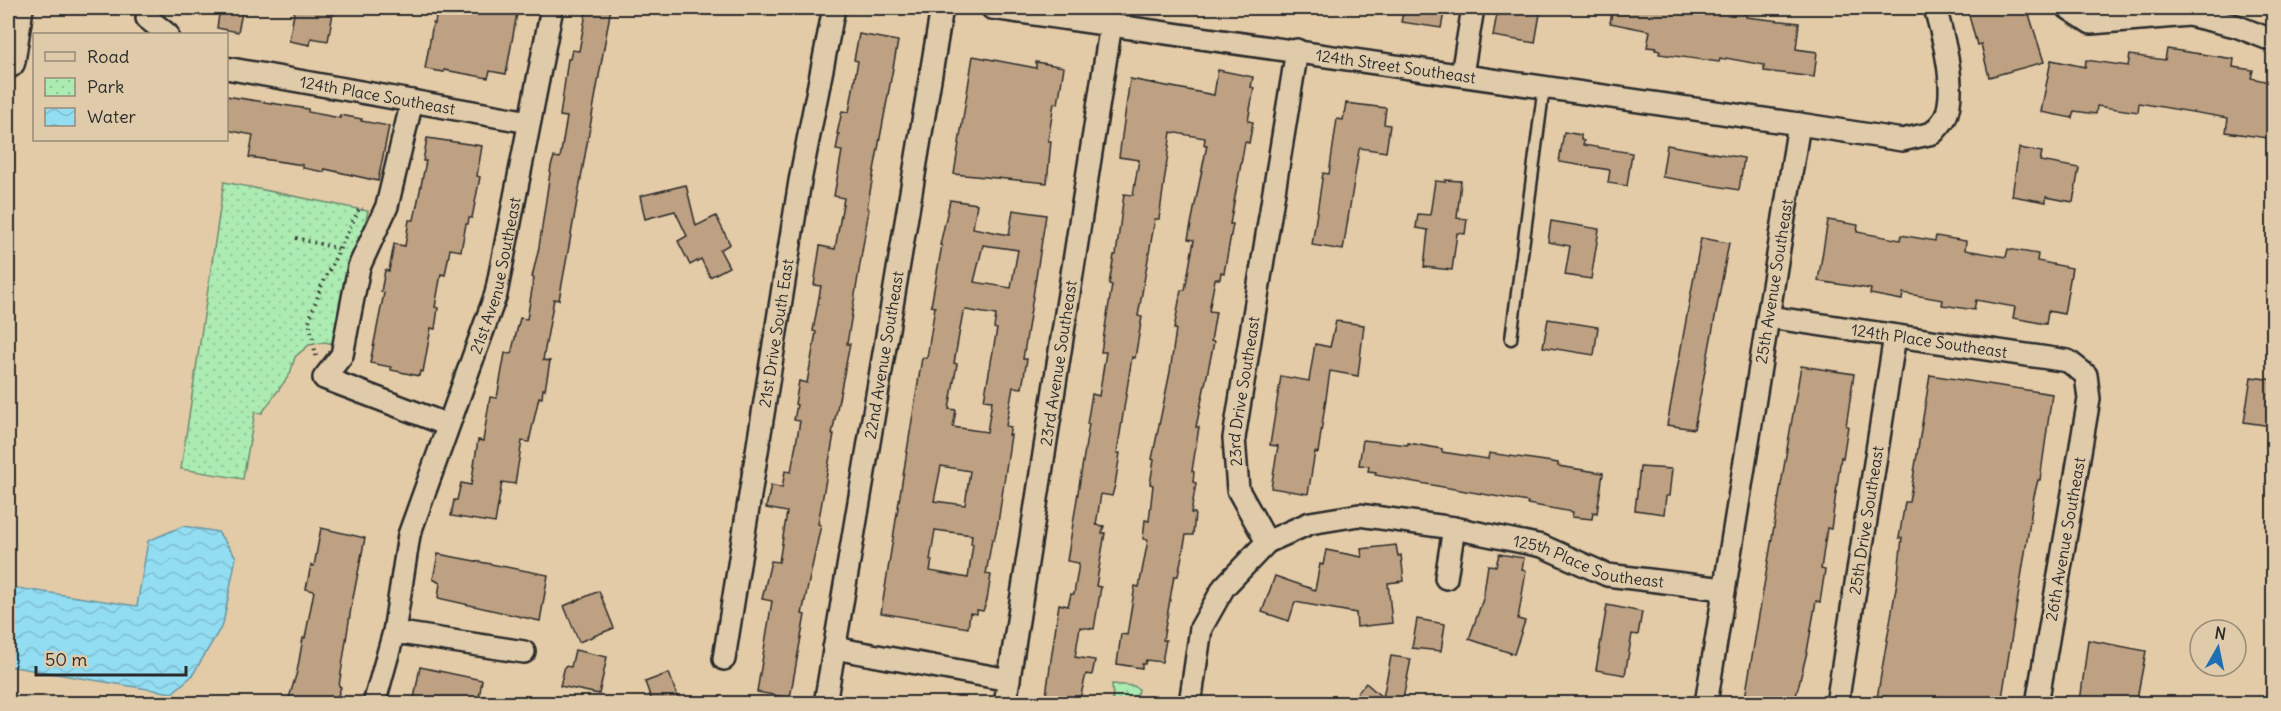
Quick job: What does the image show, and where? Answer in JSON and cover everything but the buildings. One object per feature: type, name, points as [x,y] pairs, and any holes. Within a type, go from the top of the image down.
[{"type":"main road","points":[[8,61],[16,8]]},
{"type":"street","name":"21st Avenue Southeast","points":[[374,704],[394,632],[409,535],[496,294],[552,8]]},
{"type":"street","name":"21st Drive South East","points":[[723,659],[800,181],[834,8]]},
{"type":"street","name":"22nd Avenue Southeast","points":[[825,704],[942,8]]},
{"type":"street","name":"124th Street Southeast","points":[[992,8],[1297,50],[1799,124]]},
{"type":"street","points":[[1462,74],[1473,8]]},
{"type":"street","points":[[1799,124],[1902,140],[1934,133],[1945,117],[1950,91],[1943,34],[1935,8]]},
{"type":"street","points":[[2068,8],[2091,23],[2189,15],[2236,26],[2274,41]]},
{"type":"street","points":[[147,18],[166,33]]},
{"type":"street","name":"23rd Avenue Southeast","points":[[1005,704],[1112,24]]},
{"type":"street","name":"23rd Drive Southeast","points":[[1267,542],[1238,490],[1234,438],[1297,50]]},
{"type":"street","name":"124th Place Southeast","points":[[228,68],[530,122]]},
{"type":"street","points":[[412,101],[385,210],[359,267],[342,355],[324,378],[448,425]]},
{"type":"street","name":"25th Avenue Southeast","points":[[1706,704],[1799,124]]},
{"type":"street","name":"124th Place Southeast","points":[[1769,317],[2068,361],[2086,375]]},
{"type":"street","name":"25th Drive Southeast","points":[[1837,704],[1895,336]]},
{"type":"street","name":"26th Avenue Southeast","points":[[2037,704],[2089,399],[2086,375]]},
{"type":"street","name":"125th Place Southeast","points":[[1267,542],[1310,522],[1359,514],[1454,528],[1542,546],[1606,574],[1724,590]]},
{"type":"street","points":[[1446,578],[1454,528]]},
{"type":"street","points":[[1190,704],[1201,628],[1224,587],[1267,542]]},
{"type":"street","points":[[394,632],[524,652]]},
{"type":"street","points":[[834,648],[1009,680]]},
{"type":"lane","points":[[1511,339],[1544,86]]},
{"type":"path","points":[[324,378],[314,351],[309,321],[321,287],[359,209],[385,210]]},
{"type":"path","points":[[296,238],[340,249]]},
{"type":"green space","points":[[224,182],[368,211],[338,345],[325,342],[309,345],[295,357],[290,374],[262,413],[255,412],[243,479],[181,469]]},
{"type":"green space","points":[[1112,684],[1134,686],[1139,689],[1136,703],[1113,703]]},
{"type":"water","points":[[183,526],[218,532],[236,557],[223,624],[192,676],[172,693],[8,666],[8,590],[17,588],[137,606],[148,541]]}]
